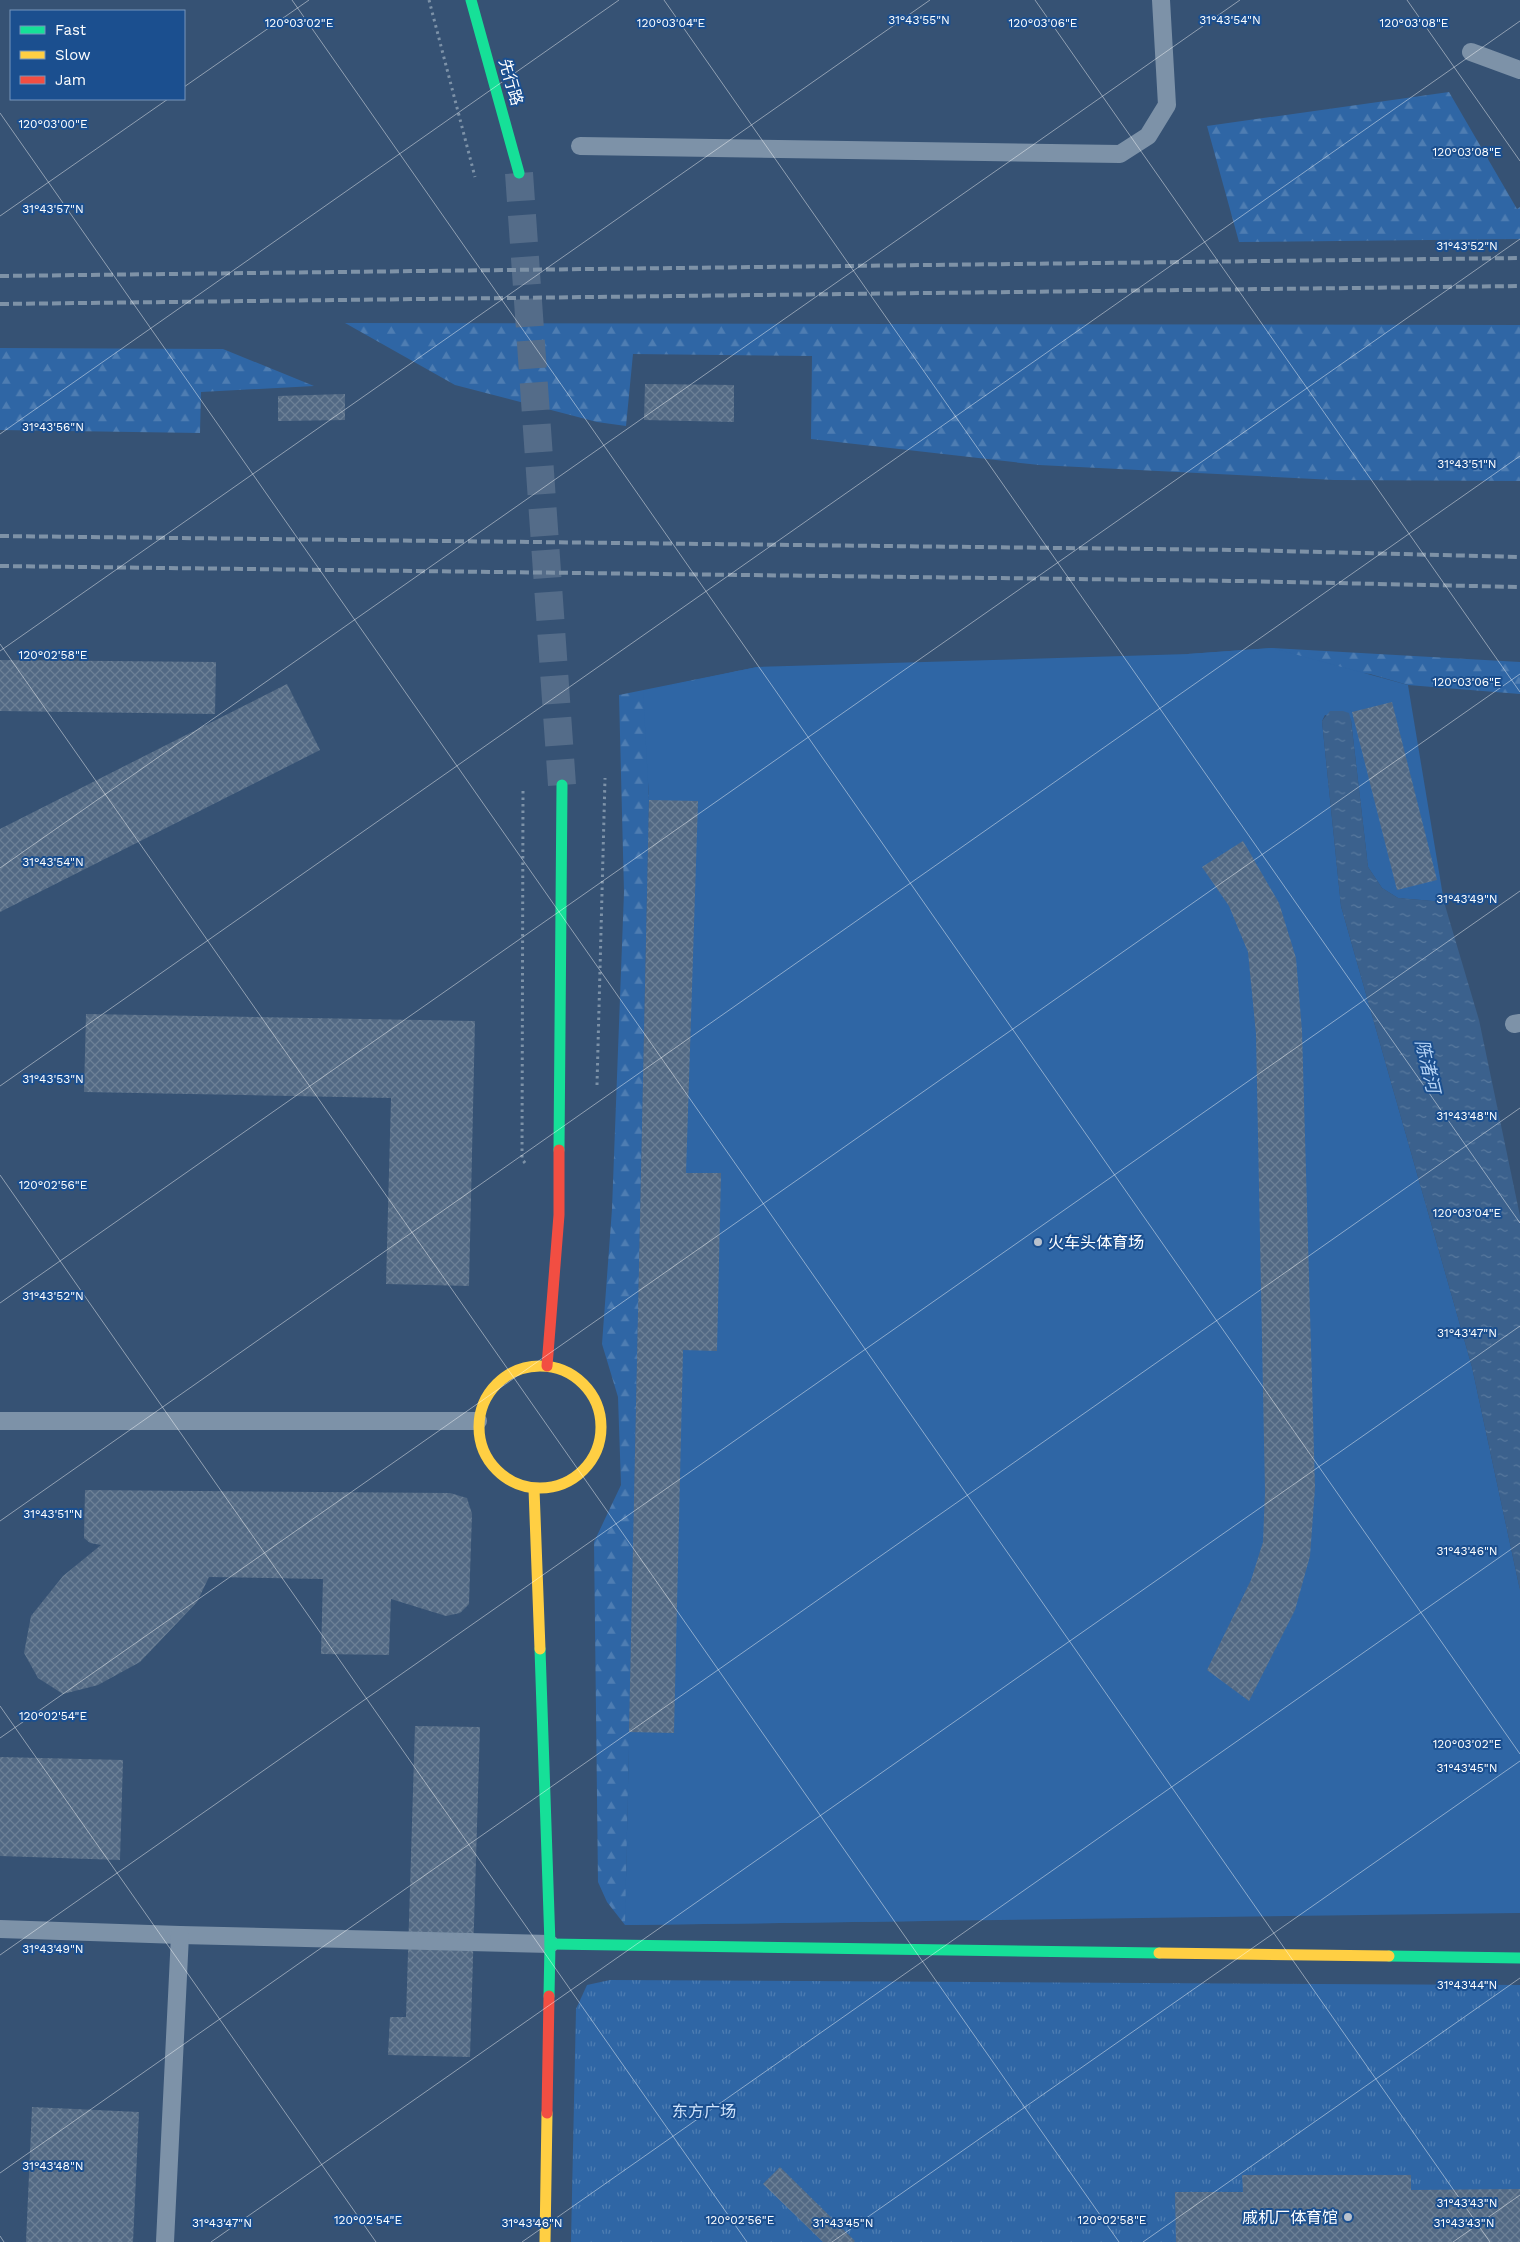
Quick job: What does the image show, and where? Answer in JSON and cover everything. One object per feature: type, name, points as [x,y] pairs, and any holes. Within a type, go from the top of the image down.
[{"type":"street","name":"先行路","points":[[471,0],[520,173]]},
{"type":"street","points":[[546,1366],[559,1215],[562,785]]},
{"type":"street","points":[[546,1366],[567,1372],[584,1384],[596,1402],[602,1422],[600,1444],[591,1463],[575,1478],[555,1487],[534,1489],[515,1484],[499,1474],[487,1458],[480,1441],[478,1421],[484,1403],[494,1386],[509,1374],[527,1367],[546,1366]]},
{"type":"street","points":[[534,1489],[550,1944],[546,2242]]},
{"type":"street","points":[[550,1944],[1520,1958]]},
{"type":"lane","points":[[580,146],[1120,154],[1148,136],[1167,105],[1161,0]]},
{"type":"lane","points":[[1472,52],[1520,70]]},
{"type":"lane","points":[[0,1421],[478,1421]]},
{"type":"lane","points":[[0,1929],[550,1944]]},
{"type":"lane","points":[[165,2242],[180,1935]]},
{"type":"path","points":[[429,0],[475,177]]},
{"type":"green space","points":[[1449,92],[1517,209],[1520,207],[1520,239],[1239,242],[1207,126]]},
{"type":"green space","points":[[345,323],[1520,325],[1520,481],[1334,480],[1039,465],[811,439],[812,356],[633,354],[626,426],[597,422],[455,385]]},
{"type":"green space","points":[[0,348],[223,349],[314,386],[201,392],[200,433],[0,430]]},
{"type":"green space","points":[[1272,648],[1520,662],[1520,694],[1408,685],[1370,674],[1188,654]]},
{"type":"green space","name":"火车头体育场","points":[[1272,648],[1408,685],[1444,902],[1398,898],[1382,888],[1368,867],[1351,720],[1325,715],[1322,721],[1341,906],[1472,1367],[1520,1590],[1520,1913],[625,1925],[649,800],[643,691],[757,667],[1188,654]]},
{"type":"green space","points":[[757,667],[648,784],[626,1893],[923,1921],[625,1925],[607,1902],[598,1882],[594,1542],[621,1485],[618,1397],[602,1344],[612,1209],[624,892],[619,695]]},
{"type":"green space","name":"东方广场","points":[[610,1980],[1520,1985],[1520,2242],[571,2242],[576,2009],[587,1985]]},
{"type":"water","name":"陈渚河","points":[[1330,711],[1349,713],[1351,720],[1368,867],[1382,888],[1398,898],[1444,902],[1479,1020],[1520,1216],[1520,1590],[1472,1367],[1341,906],[1322,721]]},
{"type":"building","points":[[645,384],[734,385],[734,422],[644,420]]},
{"type":"building","points":[[345,394],[345,420],[278,421],[278,396]]},
{"type":"building","points":[[0,660],[216,662],[215,714],[0,711]]},
{"type":"building","points":[[287,684],[320,750],[0,912],[0,829]]},
{"type":"building","points":[[1392,702],[1437,880],[1397,890],[1352,712]]},
{"type":"building","points":[[649,800],[698,801],[686,1173],[721,1173],[717,1351],[683,1350],[674,1733],[629,1732]]},
{"type":"building","points":[[1243,841],[1279,903],[1296,958],[1302,1031],[1315,1488],[1310,1556],[1295,1610],[1249,1701],[1207,1670],[1251,1580],[1263,1542],[1265,1492],[1256,1034],[1248,952],[1229,906],[1202,867]]},
{"type":"building","points":[[86,1014],[475,1021],[469,1286],[386,1284],[391,1098],[84,1092]]},
{"type":"building","points":[[85,1490],[450,1493],[467,1498],[472,1514],[469,1604],[460,1613],[446,1616],[391,1599],[389,1655],[321,1654],[323,1579],[209,1577],[197,1602],[140,1662],[98,1685],[63,1694],[38,1678],[24,1653],[31,1616],[63,1576],[101,1545],[90,1543],[84,1538]]},
{"type":"building","points":[[415,1726],[480,1727],[470,2057],[388,2055],[390,2017],[406,2017]]},
{"type":"building","points":[[0,1757],[123,1760],[120,1860],[0,1856]]},
{"type":"building","points":[[32,2107],[139,2112],[133,2242],[26,2242]]},
{"type":"building","points":[[780,2167],[854,2242],[823,2242],[763,2184]]},
{"type":"building","name":"戚机厂体育馆","points":[[1242,2175],[1411,2175],[1411,2190],[1520,2189],[1520,2242],[1176,2242],[1175,2192],[1243,2192]]},
{"type":"tunnel","points":[[519,173],[562,785]]},
{"type":"railway","points":[[0,276],[1520,258]]},
{"type":"railway","points":[[0,304],[1520,286]]},
{"type":"railway","points":[[0,536],[1240,550],[1520,557]]},
{"type":"railway","points":[[0,566],[1240,581],[1520,587]]},
{"type":"traffic: fast","points":[[471,0],[519,173]]},
{"type":"traffic: fast","points":[[559,1150],[562,785]]},
{"type":"traffic: fast","points":[[540,1649],[550,1944],[549,1996]]},
{"type":"traffic: fast","points":[[550,1944],[1159,1953]]},
{"type":"traffic: fast","points":[[1389,1956],[1520,1958]]},
{"type":"traffic: slow","points":[[540,1366],[563,1370],[583,1384],[597,1404],[601,1427],[597,1450],[583,1470],[563,1484],[540,1488],[517,1484],[497,1470],[483,1450],[479,1427],[483,1404],[497,1384],[517,1370],[540,1366]]},
{"type":"traffic: slow","points":[[534,1489],[540,1649]]},
{"type":"traffic: slow","points":[[1159,1953],[1389,1956]]},
{"type":"traffic: slow","points":[[545,2242],[547,2113]]},
{"type":"traffic: jam","points":[[547,1366],[559,1215],[559,1150]]},
{"type":"traffic: jam","points":[[547,2113],[549,1996]]},
{"type":"place","name":"火车头体育场","points":[[1038,1242]]},
{"type":"place","name":"戚机厂体育馆","points":[[1348,2217]]}]
